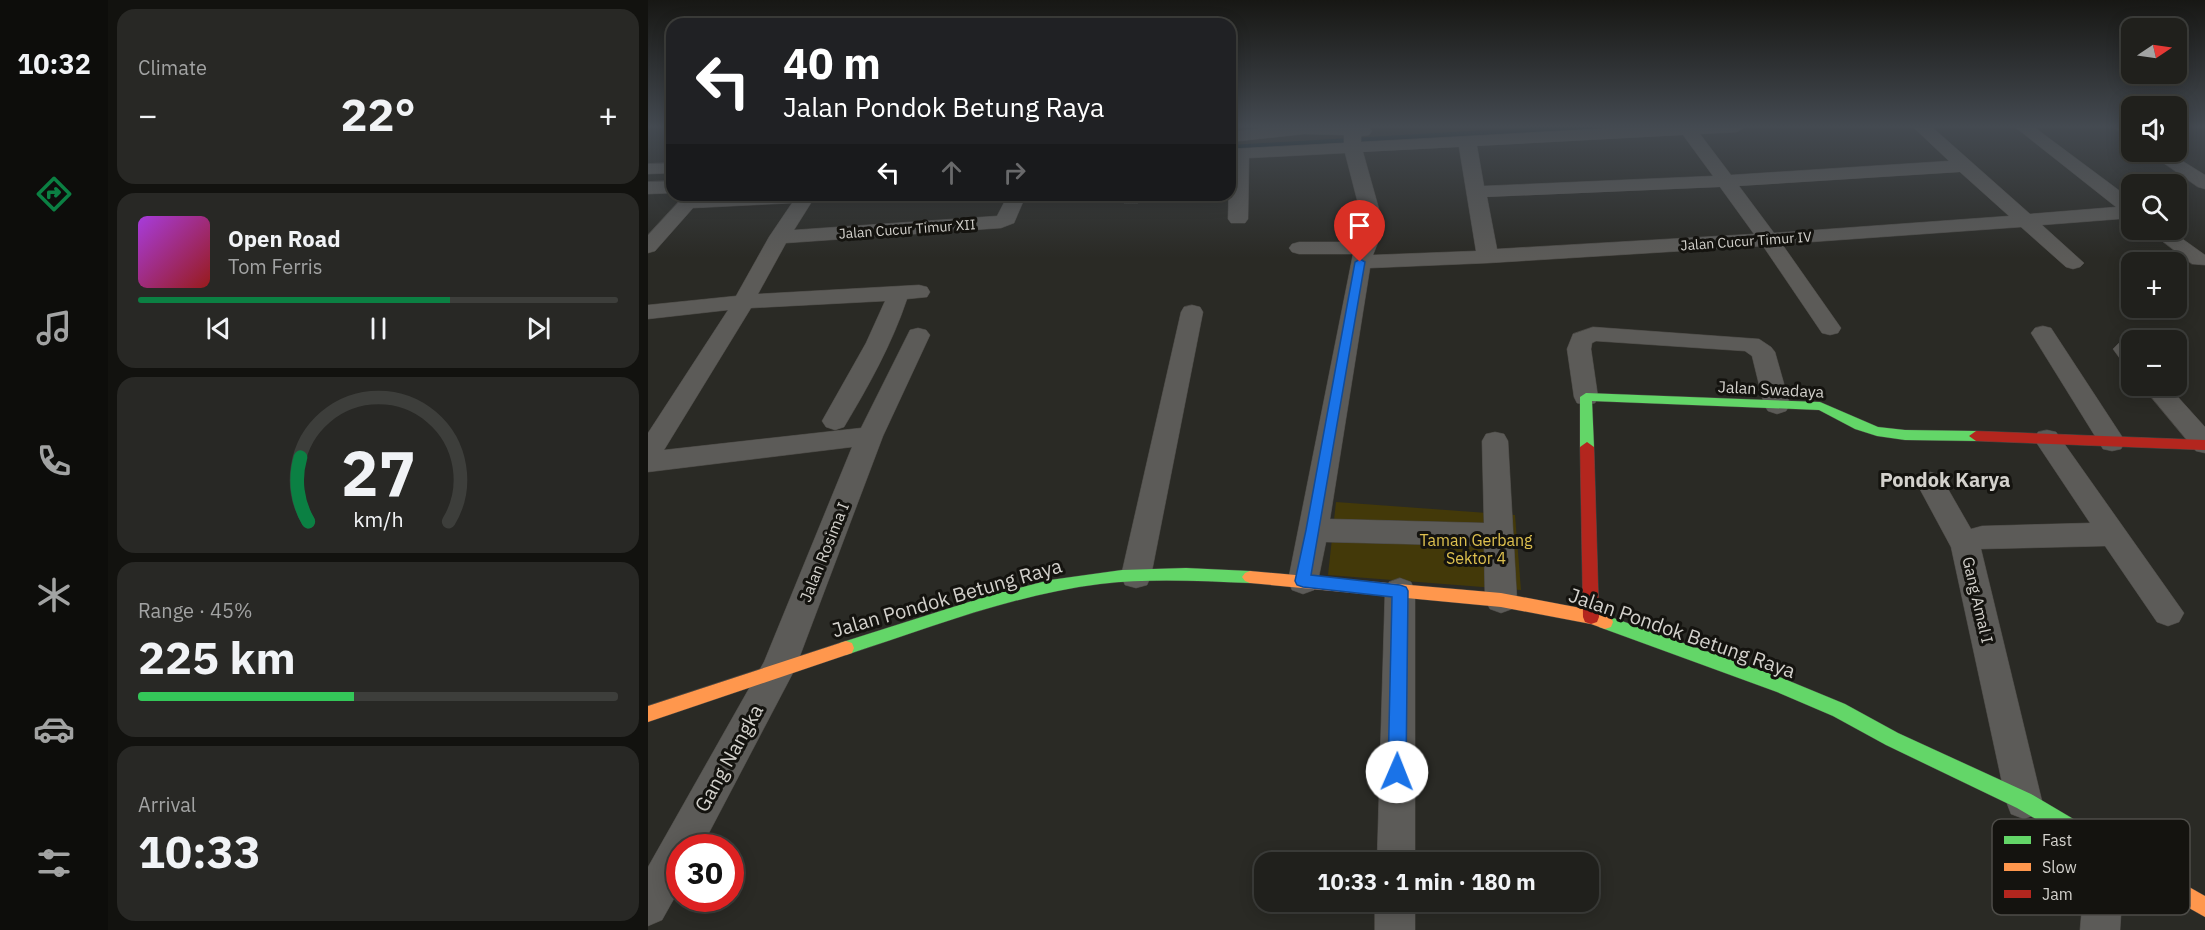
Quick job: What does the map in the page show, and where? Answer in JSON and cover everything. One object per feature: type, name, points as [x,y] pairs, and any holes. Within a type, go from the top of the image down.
[{"type":"main road","name":"Jalan Swadaya","points":[[1586,397],[1825,407],[1864,428],[1885,433],[2205,445]]},
{"type":"main road","points":[[1586,397],[1591,617]]},
{"type":"main road","name":"Jalan Pondok Betung Raya","points":[[648,714],[778,669],[1038,589],[1079,581],[1136,576],[1214,575],[1303,581],[1501,600],[1591,617],[1782,686],[1839,711],[1892,739],[2024,801],[2055,819]]},
{"type":"main road","name":"Jalan Pondok Betung Raya","points":[[2190,898],[2205,907]]},
{"type":"street","points":[[1303,581],[1363,255],[1374,226],[1361,170]]},
{"type":"street","points":[[1472,170],[1488,257]]},
{"type":"street","points":[[1718,170],[1830,328]]},
{"type":"street","points":[[1476,192],[1726,181],[1894,170]]},
{"type":"street","points":[[1969,170],[2073,263]]},
{"type":"street","points":[[2079,170],[2121,203]]},
{"type":"street","points":[[2185,170],[2205,183]]},
{"type":"street","points":[[1236,175],[1238,219]]},
{"type":"street","points":[[648,188],[666,187]]},
{"type":"street","points":[[648,246],[690,201]]},
{"type":"street","points":[[648,454],[743,302],[779,237],[804,201]]},
{"type":"street","name":"Jalan Cucur Timur XII","points":[[779,237],[1003,222],[1007,219],[1014,201]]},
{"type":"street","name":"Jalan Cucur Timur IV","points":[[1299,248],[1363,255],[1488,257],[1769,240],[2121,212]]},
{"type":"street","points":[[2172,240],[2199,260]]},
{"type":"street","points":[[648,312],[743,302],[909,293],[891,314],[868,364],[835,422]]},
{"type":"street","points":[[1136,576],[1192,312]]},
{"type":"street","points":[[2043,333],[2112,442]]},
{"type":"street","points":[[1586,397],[1579,349],[1581,339],[1593,334],[1751,344],[1763,352],[1777,405]]},
{"type":"street","name":"Jalan Rosima I","points":[[778,669],[870,436],[918,335]]},
{"type":"street","points":[[2163,396],[2205,445]]},
{"type":"street","points":[[648,462],[870,436]]},
{"type":"street","points":[[2047,439],[2168,613]]},
{"type":"street","points":[[1495,441],[1501,600]]},
{"type":"street","points":[[1930,482],[1966,547]]},
{"type":"street","points":[[1314,530],[1498,535]]},
{"type":"street","name":"Gang Amal I","points":[[2024,801],[1966,547],[1972,540],[1982,537],[2113,534]]},
{"type":"street","points":[[1396,852],[1400,591]]},
{"type":"street","name":"Gang Nangka","points":[[688,834],[778,669]]},
{"type":"street","name":"Gang Nangka","points":[[648,906],[666,873]]},
{"type":"street","points":[[1395,912],[1395,930]]},
{"type":"street","points":[[2100,930],[2101,915]]},
{"type":"green space","name":"Taman Gerbang Sektor 4","points":[[1336,502],[1515,515],[1521,590],[1328,575]]},
{"type":"traffic: fast","points":[[1587,447],[1586,397],[1820,406],[1860,426],[1890,434],[1976,436]]},
{"type":"traffic: fast","points":[[846,648],[991,601],[1050,586],[1101,578],[1143,575],[1250,577]]},
{"type":"traffic: fast","points":[[1605,622],[1782,686],[1839,710],[1892,739],[2024,801],[2054,819]]},
{"type":"traffic: slow","points":[[1250,577],[1501,600],[1591,617],[1605,622]]},
{"type":"traffic: slow","points":[[648,714],[846,648]]},
{"type":"traffic: slow","points":[[2190,898],[2205,907]]},
{"type":"traffic: jam","points":[[1976,436],[2205,445]]},
{"type":"traffic: jam","points":[[1587,447],[1591,617]]},
{"type":"district","name":"Pondok Karya","points":[[1945,480]]},
{"type":"route","points":[[1360,262],[1314,530],[1303,581],[1400,591],[1397,772]]}]
